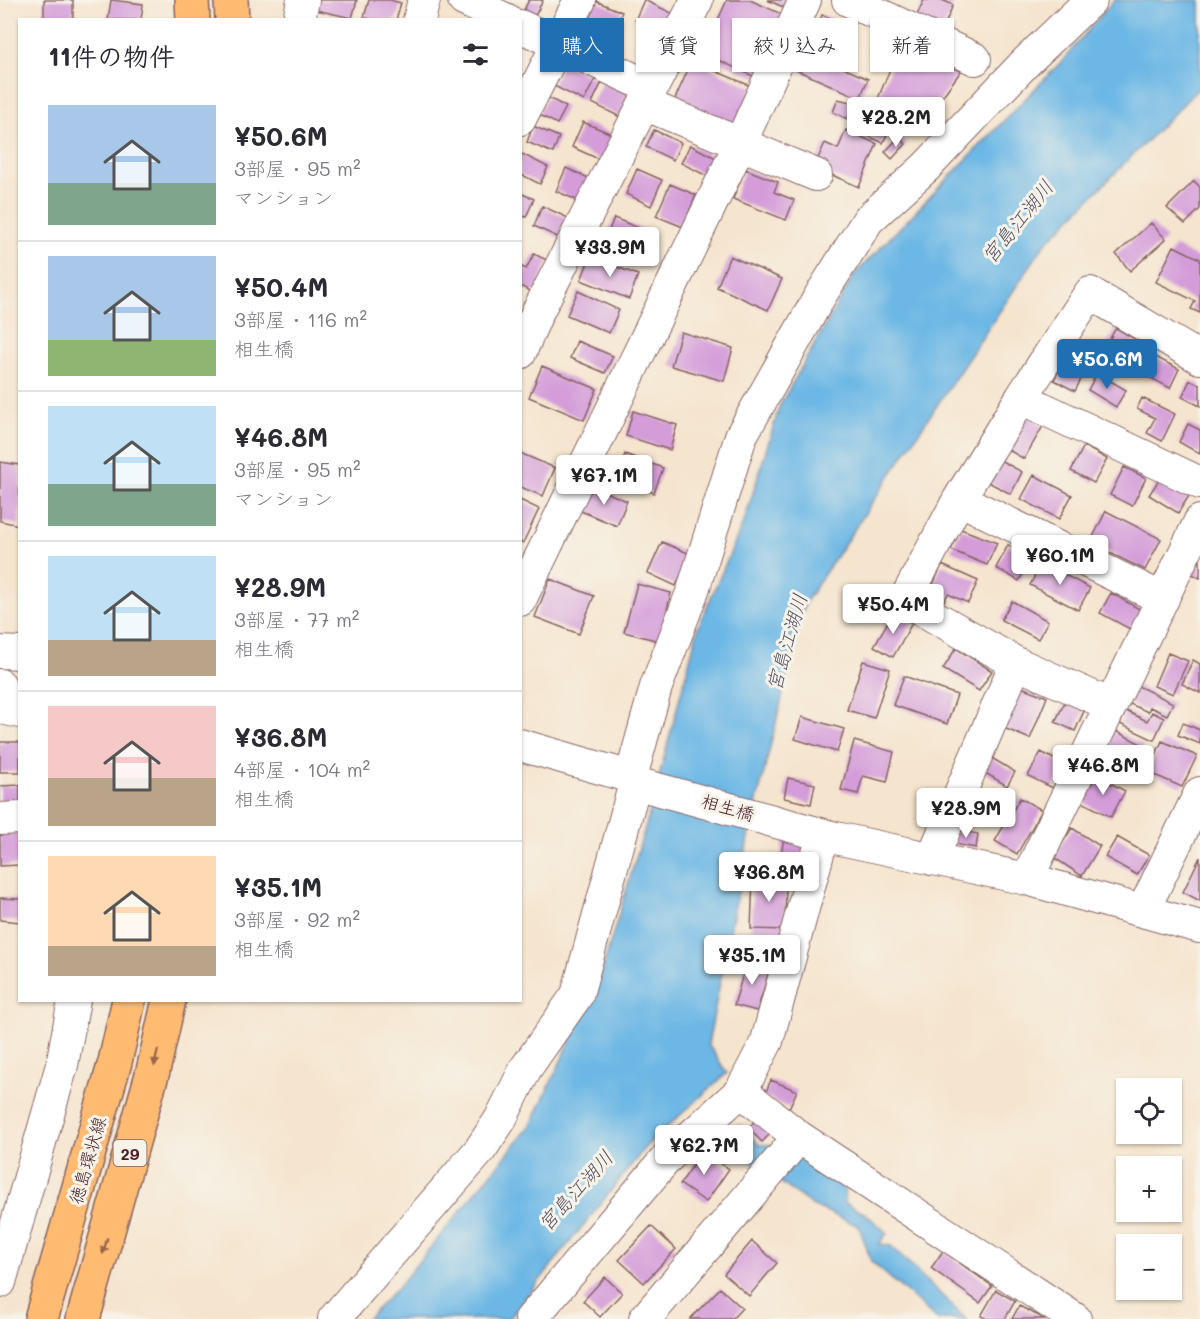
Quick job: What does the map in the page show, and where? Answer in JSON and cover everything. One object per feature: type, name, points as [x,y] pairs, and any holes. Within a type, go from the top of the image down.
[{"type":"main road","points":[[192,0],[193,18]]},
{"type":"main road","points":[[231,0],[232,18]]},
{"type":"main road","name":"徳島環状線","points":[[45,1306],[112,1073],[129,1002]]},
{"type":"main road","name":"29","points":[[86,1312],[153,1071],[169,1002]]},
{"type":"street","points":[[299,18],[303,0]]},
{"type":"street","points":[[420,18],[424,0]]},
{"type":"street","points":[[452,18],[462,0],[502,18]]},
{"type":"street","points":[[572,18],[580,0]]},
{"type":"street","points":[[522,343],[529,310],[648,96],[697,0]]},
{"type":"street","points":[[522,596],[740,144],[806,0]]},
{"type":"street","points":[[848,0],[975,59]]},
{"type":"street","points":[[334,1319],[480,1150],[500,1120],[526,1068],[577,996],[639,781],[656,687],[693,590],[741,436],[820,296],[868,220],[926,167],[1027,61],[1091,0]]},
{"type":"street","points":[[522,27],[540,34]]},
{"type":"street","points":[[522,115],[545,72]]},
{"type":"street","points":[[608,72],[648,96],[740,144],[816,175]]},
{"type":"street","points":[[1112,705],[1016,663],[906,600],[959,499],[1021,398],[1090,293],[1200,358]]},
{"type":"street","points":[[1021,398],[1200,483]]},
{"type":"street","points":[[959,499],[1163,599]]},
{"type":"street","points":[[1027,879],[1200,521]]},
{"type":"street","points":[[0,652],[18,653]]},
{"type":"street","points":[[932,859],[1016,663]]},
{"type":"street","points":[[0,685],[6,709],[18,712]]},
{"type":"street","name":"相生橋","points":[[522,746],[815,832],[1027,879],[1200,927]]},
{"type":"street","points":[[1143,911],[1200,793]]},
{"type":"street","points":[[0,819],[18,818]]},
{"type":"street","points":[[531,1319],[667,1158],[741,1091],[767,1041],[815,832]]},
{"type":"street","points":[[0,1282],[62,1065],[74,1002]]},
{"type":"street","points":[[741,1091],[799,1137],[1075,1319]]},
{"type":"street","points":[[645,1319],[799,1137]]},
{"type":"water","name":"宮島江湖川","points":[[1114,0],[1200,0],[1200,87],[1044,245],[805,603],[749,834],[708,1044],[727,1073],[648,1144],[509,1319],[367,1319],[399,1286],[531,1125],[600,977],[648,818],[699,625],[745,519],[780,405],[854,275],[1064,59]]},
{"type":"water","points":[[739,1125],[760,1145],[781,1147],[792,1151],[844,1182],[845,1203],[866,1214],[887,1233],[879,1244],[891,1246],[966,1319],[937,1319],[871,1261],[859,1226],[812,1205],[726,1143]]},
{"type":"building","points":[[44,0],[73,0],[73,18],[44,18]]},
{"type":"building","points":[[111,0],[143,4],[141,18],[108,18]]},
{"type":"building","points":[[318,0],[357,0],[352,18],[316,10]]},
{"type":"building","points":[[369,0],[390,0],[401,3],[397,18],[364,17]]},
{"type":"building","points":[[529,0],[543,0],[535,16],[524,10]]},
{"type":"building","points":[[593,0],[622,12],[619,18],[584,18]]},
{"type":"building","points":[[644,0],[674,14],[672,18],[636,18],[635,20]]},
{"type":"building","points":[[727,0],[750,0],[786,16],[785,18],[732,18],[732,66],[720,61],[719,18]]},
{"type":"building","points":[[767,0],[794,0],[790,10]]},
{"type":"building","points":[[924,0],[942,0],[953,5],[948,18],[916,17]]},
{"type":"building","points":[[954,68],[961,71],[922,124],[875,106],[889,72],[954,72]]},
{"type":"building","points":[[558,72],[581,72],[595,79],[584,101],[552,85]]},
{"type":"building","points":[[687,72],[718,72],[753,87],[736,127],[674,101]]},
{"type":"building","points":[[744,72],[760,72],[757,78]]},
{"type":"building","points":[[801,72],[852,72],[868,79],[860,98]]},
{"type":"building","points":[[602,82],[633,97],[622,118],[592,103]]},
{"type":"building","points":[[547,97],[566,107],[557,124],[538,114]]},
{"type":"building","points":[[838,99],[854,103],[847,119],[833,112]]},
{"type":"building","points":[[875,115],[892,123],[883,143],[866,135]]},
{"type":"building","points":[[583,122],[614,135],[603,161],[572,147]]},
{"type":"building","points":[[533,126],[559,137],[553,153],[527,142]]},
{"type":"building","points":[[654,130],[681,143],[673,160],[646,147]]},
{"type":"building","points":[[846,130],[877,144],[859,187],[814,167],[825,143],[838,149]]},
{"type":"building","points":[[899,137],[906,144],[892,159],[885,152]]},
{"type":"building","points":[[690,145],[716,158],[707,176],[681,163]]},
{"type":"building","points":[[522,154],[548,167],[540,184],[522,175]]},
{"type":"building","points":[[566,168],[591,179],[581,202],[556,191]]},
{"type":"building","points":[[637,169],[662,180],[651,206],[626,194]]},
{"type":"building","points":[[745,169],[778,182],[774,192],[794,200],[786,220],[733,199]]},
{"type":"building","points":[[1194,181],[1200,187],[1200,209],[1185,224],[1167,208]]},
{"type":"building","points":[[670,184],[696,195],[683,227],[656,216]]},
{"type":"building","points":[[522,194],[534,199],[526,217],[522,216]]},
{"type":"building","points":[[542,206],[575,221],[566,241],[534,226]]},
{"type":"building","points":[[614,218],[651,233],[640,262],[602,247]]},
{"type":"building","points":[[1151,223],[1166,239],[1130,271],[1116,254]]},
{"type":"building","points":[[1174,246],[1200,259],[1200,313],[1191,309],[1195,301],[1156,282]]},
{"type":"building","points":[[534,254],[549,261],[534,293],[522,287],[522,267],[526,269]]},
{"type":"building","points":[[730,256],[782,279],[768,310],[717,287]]},
{"type":"building","points":[[590,257],[638,275],[629,299],[581,280]]},
{"type":"building","points":[[578,291],[619,310],[609,333],[567,315]]},
{"type":"building","points":[[1116,328],[1135,339],[1121,361],[1103,350]]},
{"type":"building","points":[[681,332],[733,348],[724,381],[671,366]]},
{"type":"building","points":[[577,341],[613,356],[605,373],[570,358]]},
{"type":"building","points":[[1070,349],[1091,360],[1075,391],[1054,380]]},
{"type":"building","points":[[1144,351],[1179,369],[1170,388],[1134,369]]},
{"type":"building","points":[[542,366],[597,389],[584,420],[529,397]]},
{"type":"building","points":[[1097,373],[1126,390],[1116,407],[1088,390]]},
{"type":"building","points":[[1190,380],[1200,385],[1200,406],[1182,397]]},
{"type":"building","points":[[1142,398],[1175,414],[1162,441],[1147,433],[1155,418],[1137,409]]},
{"type":"building","points":[[633,411],[677,425],[670,450],[626,436]]},
{"type":"building","points":[[1024,415],[1043,426],[1024,459],[1005,448]]},
{"type":"building","points":[[1188,424],[1200,430],[1200,454],[1179,442]]},
{"type":"building","points":[[1084,446],[1107,459],[1094,483],[1071,471]]},
{"type":"building","points":[[522,454],[555,468],[543,496],[522,488]]},
{"type":"building","points":[[625,454],[663,468],[654,493],[616,478]]},
{"type":"building","points":[[998,459],[1022,472],[1011,494],[986,481]]},
{"type":"building","points":[[0,462],[18,465],[18,525],[0,521]]},
{"type":"building","points":[[1124,467],[1146,478],[1132,506],[1110,495]]},
{"type":"building","points":[[1034,475],[1072,495],[1059,519],[1021,499]]},
{"type":"building","points":[[1160,478],[1189,496],[1178,513],[1149,495]]},
{"type":"building","points":[[591,486],[627,501],[617,526],[581,511]]},
{"type":"building","points":[[522,501],[539,509],[522,542]]},
{"type":"building","points":[[1106,511],[1161,539],[1145,570],[1090,543]]},
{"type":"building","points":[[961,529],[997,543],[987,565],[951,550]]},
{"type":"building","points":[[662,542],[690,554],[676,586],[648,573]]},
{"type":"building","points":[[1008,545],[1031,558],[1019,581],[996,568]]},
{"type":"building","points":[[1200,557],[1200,578],[1192,574]]},
{"type":"building","points":[[1042,563],[1090,588],[1078,610],[1030,585]]},
{"type":"building","points":[[942,565],[978,581],[968,603],[948,594],[944,601],[928,595]]},
{"type":"building","points":[[550,579],[594,596],[579,634],[535,617]]},
{"type":"building","points":[[637,584],[671,593],[659,641],[624,632]]},
{"type":"building","points":[[1111,593],[1141,610],[1130,629],[1100,613]]},
{"type":"building","points":[[1012,601],[1048,621],[1038,639],[1001,620]]},
{"type":"building","points":[[893,613],[912,623],[893,657],[874,646]]},
{"type":"building","points":[[956,648],[992,671],[979,691],[943,669]]},
{"type":"building","points":[[1168,653],[1188,661],[1173,694],[1154,686]]},
{"type":"building","points":[[1193,660],[1200,664],[1200,693],[1182,684]]},
{"type":"building","points":[[863,661],[890,669],[874,718],[847,710]]},
{"type":"building","points":[[904,676],[957,695],[947,724],[893,705]]},
{"type":"building","points":[[1132,683],[1173,703],[1167,715],[1150,707],[1148,712],[1123,701]]},
{"type":"building","points":[[1021,687],[1047,697],[1030,739],[1004,728]]},
{"type":"building","points":[[1065,702],[1084,711],[1075,731],[1055,722]]},
{"type":"building","points":[[1126,711],[1147,721],[1152,712],[1164,718],[1154,740],[1120,724]]},
{"type":"building","points":[[802,717],[844,729],[837,752],[795,739]]},
{"type":"building","points":[[1183,723],[1200,730],[1200,744],[1178,735]]},
{"type":"building","points":[[1112,729],[1143,745],[1127,777],[1096,761]]},
{"type":"building","points":[[854,741],[894,752],[887,782],[863,776],[858,794],[841,790]]},
{"type":"building","points":[[1162,741],[1197,756],[1182,787],[1148,772]]},
{"type":"building","points":[[0,742],[18,742],[18,772],[0,772]]},
{"type":"building","points":[[1041,752],[1065,765],[1053,788],[1028,776]]},
{"type":"building","points":[[990,757],[1015,772],[1007,786],[982,771]]},
{"type":"building","points":[[1096,775],[1125,791],[1111,817],[1082,802]]},
{"type":"building","points":[[788,778],[815,784],[811,804],[784,798]]},
{"type":"building","points":[[18,785],[18,811],[0,811],[0,786]]},
{"type":"building","points":[[977,788],[1001,802],[992,817],[968,804]]},
{"type":"building","points":[[1020,798],[1042,810],[1017,854],[995,841]]},
{"type":"building","points":[[1072,828],[1100,846],[1082,876],[1053,857]]},
{"type":"building","points":[[956,830],[978,834],[976,848],[954,844]]},
{"type":"building","points":[[18,833],[18,865],[0,866],[0,834]]},
{"type":"building","points":[[784,837],[808,841],[803,871],[779,867]]},
{"type":"building","points":[[1117,837],[1149,855],[1137,875],[1105,857]]},
{"type":"building","points":[[1200,857],[1200,901],[1183,892]]},
{"type":"building","points":[[753,876],[786,877],[785,930],[751,929]]},
{"type":"building","points":[[0,898],[18,899],[18,922],[0,920]]},
{"type":"building","points":[[747,961],[770,968],[757,1011],[734,1005]]},
{"type":"building","points":[[771,1080],[797,1091],[789,1108],[764,1096]]},
{"type":"building","points":[[756,1120],[770,1134],[762,1142],[748,1128]]},
{"type":"building","points":[[703,1151],[729,1169],[706,1202],[680,1184]]},
{"type":"building","points":[[651,1226],[676,1249],[644,1283],[619,1260]]},
{"type":"building","points":[[752,1241],[777,1263],[749,1296],[724,1274]]},
{"type":"building","points":[[943,1251],[992,1286],[980,1303],[931,1268]]},
{"type":"building","points":[[605,1277],[622,1293],[600,1317],[583,1301]]},
{"type":"building","points":[[720,1288],[742,1308],[732,1319],[690,1319]]},
{"type":"building","points":[[996,1290],[1015,1301],[1005,1319],[987,1319],[981,1316]]},
{"type":"building","points":[[1019,1306],[1045,1319],[1012,1319]]}]
